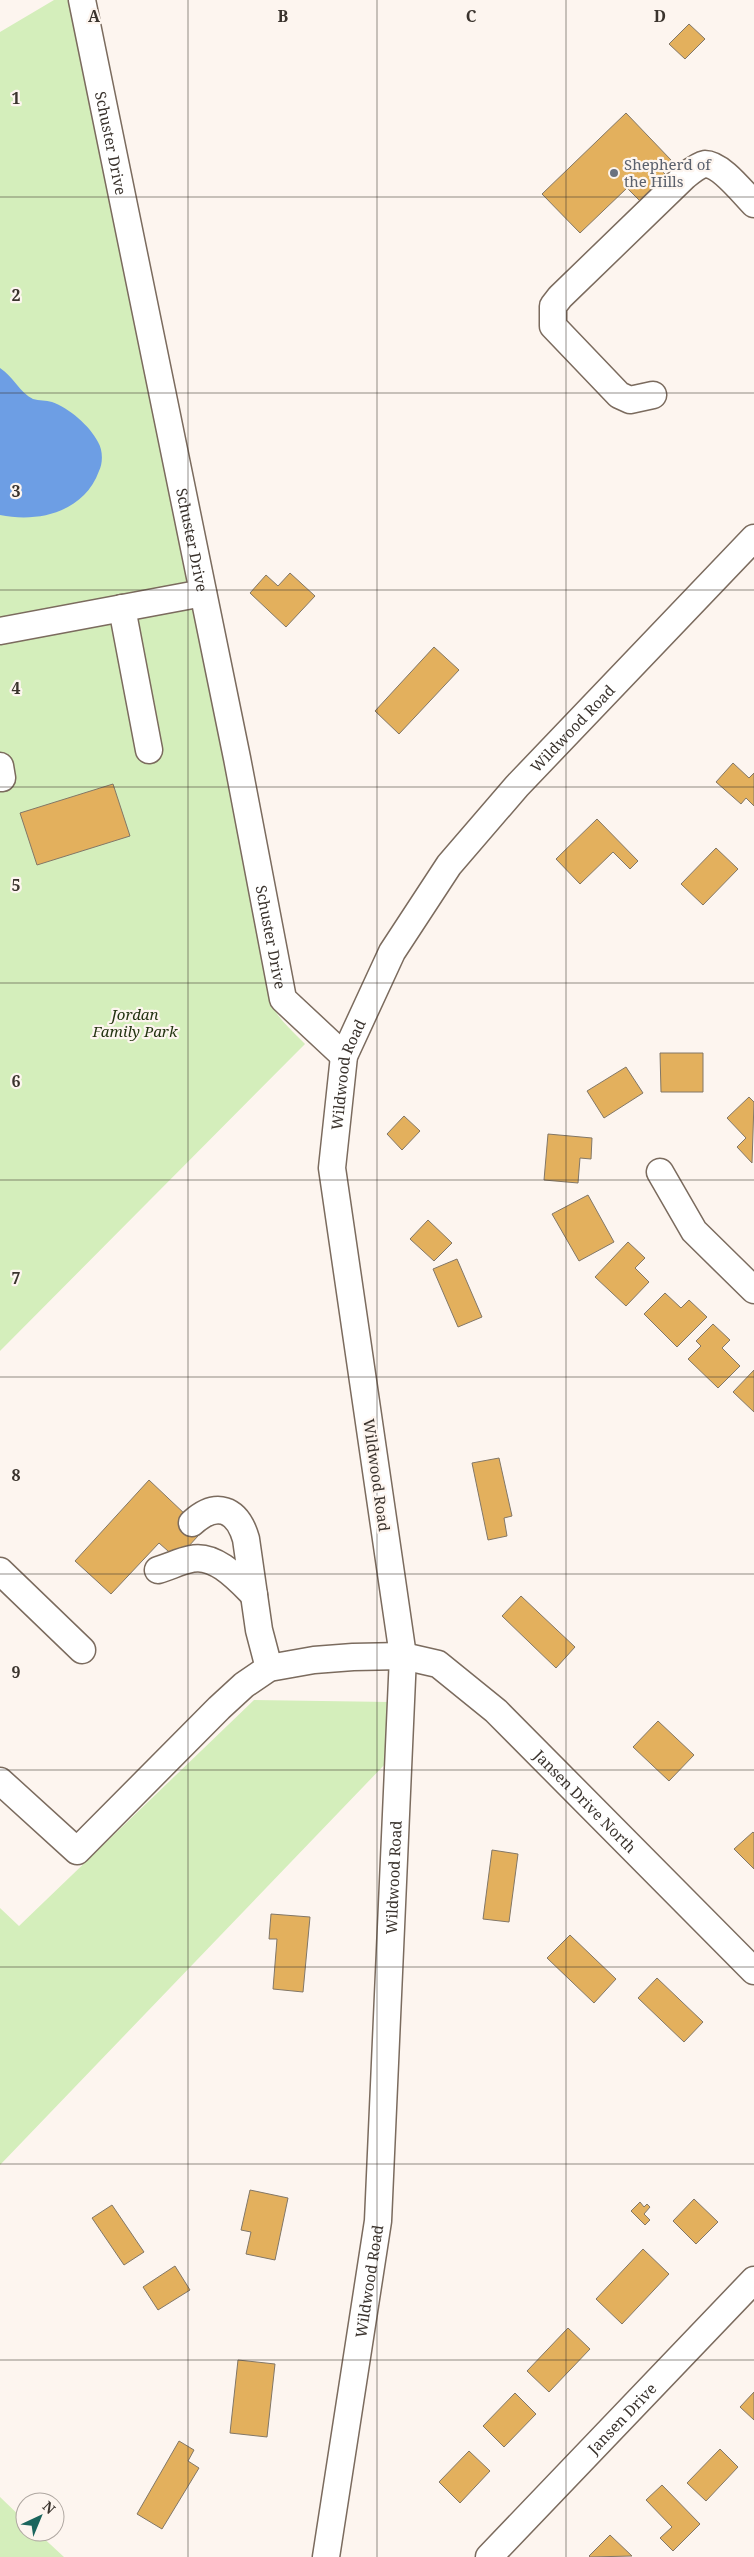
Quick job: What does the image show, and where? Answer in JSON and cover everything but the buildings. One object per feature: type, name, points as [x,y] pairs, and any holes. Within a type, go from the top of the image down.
[{"type":"street","name":"Schuster Drive","points":[[82,0],[203,593],[283,999],[344,1056]]},
{"type":"street","points":[[653,395],[630,400],[620,395],[553,326],[553,306],[560,297],[685,176],[703,164],[713,165],[723,172],[754,204]]},
{"type":"street","name":"Wildwood Road","points":[[326,2557],[378,2221],[403,1656],[332,1168],[344,1056],[392,952],[449,865],[517,786],[754,538]]},
{"type":"street","points":[[0,631],[203,593]]},
{"type":"street","points":[[122,608],[149,750]]},
{"type":"street","points":[[660,1172],[694,1232],[754,1290]]},
{"type":"street","points":[[0,1781],[77,1851],[219,1708],[244,1685],[269,1668],[259,1630],[242,1524],[231,1514],[216,1509],[206,1512],[192,1523]]},
{"type":"street","points":[[158,1570],[193,1558],[210,1561],[229,1572],[254,1595]]},
{"type":"street","points":[[0,1571],[82,1650]]},
{"type":"street","name":"Jansen Drive North","points":[[269,1668],[314,1660],[403,1656],[438,1664],[496,1710],[754,1971]]},
{"type":"street","name":"Jansen Drive","points":[[489,2557],[754,2280]]},
{"type":"green space","name":"Jordan Family Park","points":[[54,0],[77,0],[265,963],[268,991],[274,1009],[305,1044],[0,1351],[0,32]]},
{"type":"green space","points":[[254,1700],[390,1702],[388,1761],[0,2165],[0,1908],[19,1926]]},
{"type":"green space","points":[[0,2497],[15,2511],[15,2542],[48,2542],[64,2557],[0,2557]]},
{"type":"water","points":[[0,368],[28,396],[35,400],[52,402],[72,413],[90,430],[100,445],[102,453],[101,464],[92,485],[83,496],[71,505],[58,511],[30,517],[0,515]]},
{"type":"place","name":"Shepherd of the Hills","points":[[614,173]]}]
